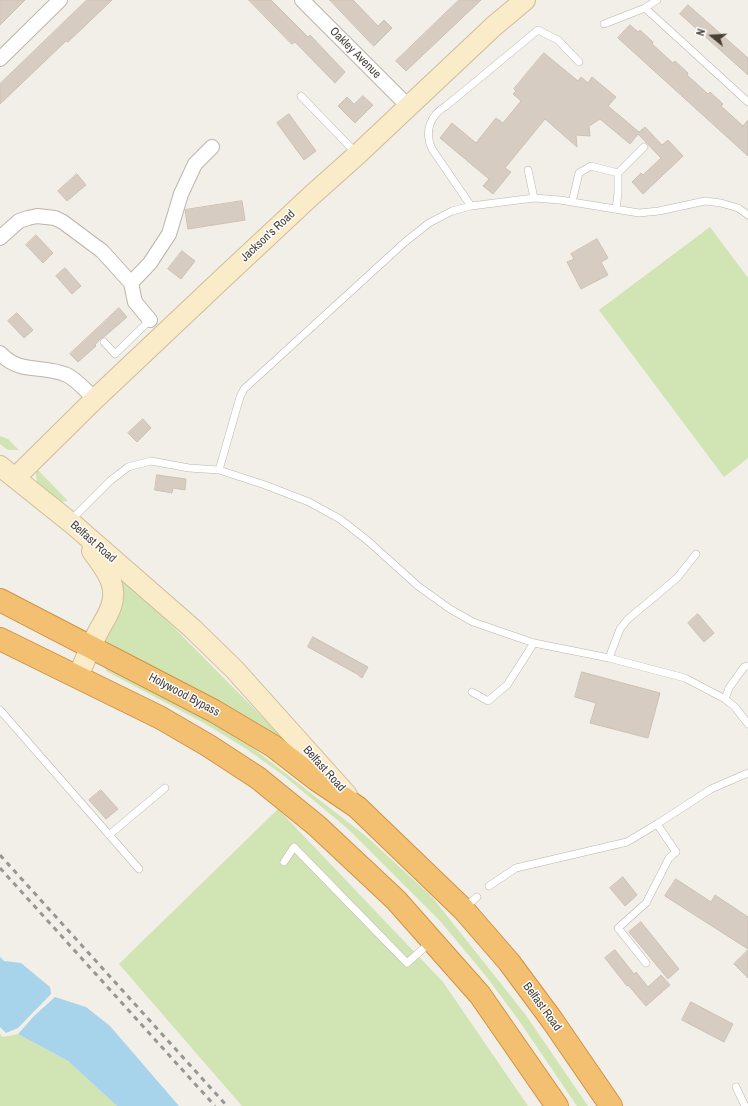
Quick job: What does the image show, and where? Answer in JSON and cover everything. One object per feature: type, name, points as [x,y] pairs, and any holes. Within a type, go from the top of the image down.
[{"type":"highway","name":"Holywood Bypass","points":[[0,600],[214,711],[272,746],[317,780],[358,807]]},
{"type":"highway","points":[[0,639],[161,718],[209,746],[258,778],[332,839],[396,900],[480,995],[557,1106]]},
{"type":"highway","name":"Belfast Road","points":[[358,807],[470,903],[509,962],[552,1020],[611,1106]]},
{"type":"street","points":[[0,59],[60,0]]},
{"type":"street","name":"Oakley Avenue","points":[[302,0],[408,106]]},
{"type":"street","name":"Jackson's Road","points":[[5,472],[95,399],[494,26],[525,0]]},
{"type":"street","points":[[131,283],[150,263],[169,234],[181,194],[195,164],[212,147]]},
{"type":"street","points":[[0,238],[19,221],[28,218],[41,216],[55,218],[63,222],[102,251],[131,283],[135,302],[150,320]]},
{"type":"street","points":[[0,353],[8,362],[28,369],[48,369],[66,374],[95,399]]},
{"type":"street","name":"Belfast Road","points":[[5,472],[72,524],[193,629],[236,670],[358,807]]},
{"type":"street","points":[[72,524],[110,578],[114,593],[110,611],[78,677]]},
{"type":"lane","points":[[604,24],[645,8],[657,0]]},
{"type":"lane","points":[[645,8],[748,102]]},
{"type":"lane","points":[[471,206],[429,144],[428,132],[432,119],[440,110],[538,30],[558,40],[579,62]]},
{"type":"lane","points":[[301,96],[358,154]]},
{"type":"lane","points":[[616,209],[618,173],[644,147]]},
{"type":"lane","points":[[572,202],[579,173],[591,166],[618,173]]},
{"type":"lane","points":[[528,170],[534,198]]},
{"type":"lane","points":[[219,470],[240,397],[244,389],[404,242],[429,223],[452,211],[471,206],[534,198],[572,202],[639,213],[659,211],[706,201],[721,203],[738,208],[748,215]]},
{"type":"lane","points":[[104,342],[115,354],[150,320]]},
{"type":"lane","points":[[72,524],[110,481],[128,467],[151,461],[189,468],[219,470],[265,485],[309,502],[340,519],[368,541],[418,586],[450,609],[473,622],[534,643],[609,658],[685,678],[725,699],[735,707],[748,724]]},
{"type":"lane","points":[[609,658],[620,629],[624,624],[676,578],[696,554]]},
{"type":"lane","points":[[472,692],[488,701],[507,685],[534,643]]},
{"type":"lane","points":[[725,699],[729,688],[744,666],[748,666]]},
{"type":"lane","points":[[0,710],[139,869]]},
{"type":"lane","points":[[489,886],[516,868],[627,842],[711,789],[748,773]]},
{"type":"lane","points":[[109,835],[165,788]]},
{"type":"lane","points":[[646,963],[618,928],[646,903],[669,858],[676,852],[657,824]]},
{"type":"lane","points":[[284,862],[294,847],[407,963],[423,949],[431,939]]},
{"type":"lane","points":[[736,1087],[745,1106]]},
{"type":"green space","points":[[710,227],[748,278],[748,458],[724,477],[599,310]]},
{"type":"green space","points":[[0,436],[8,439],[19,450],[8,450],[0,444]]},
{"type":"green space","points":[[36,468],[68,501],[59,502],[41,489],[37,481]]},
{"type":"green space","points":[[108,561],[290,745],[106,641],[121,601],[122,593],[122,585],[119,576]]},
{"type":"green space","points":[[107,667],[209,720],[253,748],[367,837],[432,897],[525,1014],[588,1106],[577,1106],[520,1022],[486,976],[441,922],[347,828],[283,775],[245,748],[204,723],[106,671]]},
{"type":"green space","points":[[278,809],[443,982],[528,1106],[242,1106],[119,964]]},
{"type":"green space","points":[[0,1034],[3,1037],[18,1034],[68,1061],[117,1106],[0,1106]]},
{"type":"water","points":[[0,957],[4,961],[21,963],[50,987],[51,994],[18,1028],[6,1033],[0,1027]]},
{"type":"water","points":[[55,997],[86,1007],[110,1026],[179,1106],[117,1106],[68,1061],[18,1034],[34,1016]]},
{"type":"building","points":[[0,0],[25,0],[0,25]]},
{"type":"building","points":[[87,0],[112,0],[68,42],[66,41],[0,104],[0,84]]},
{"type":"building","points":[[249,0],[271,0],[308,37],[310,35],[345,72],[335,83],[295,42],[292,44]]},
{"type":"building","points":[[330,0],[353,0],[378,26],[384,20],[392,28],[374,46]]},
{"type":"building","points":[[459,0],[481,0],[406,71],[396,61]]},
{"type":"building","points":[[688,5],[748,58],[748,75],[680,14]]},
{"type":"building","points":[[630,25],[638,32],[640,30],[653,42],[652,44],[673,63],[675,61],[688,73],[687,75],[708,94],[710,92],[723,104],[721,106],[743,126],[748,120],[748,156],[618,38]]},
{"type":"building","points":[[544,53],[578,81],[581,77],[588,83],[592,77],[616,97],[608,106],[639,132],[645,127],[662,145],[668,140],[683,156],[643,194],[632,182],[641,173],[643,175],[661,158],[638,134],[630,144],[600,119],[589,126],[590,136],[576,135],[577,147],[545,119],[505,168],[511,172],[493,194],[483,186],[489,179],[440,138],[452,123],[476,143],[496,118],[503,123],[521,101],[513,94],[516,91],[514,89]]},
{"type":"building","points":[[363,96],[373,105],[355,123],[338,106],[347,97],[354,104]]},
{"type":"building","points":[[289,114],[316,151],[304,160],[277,123]]},
{"type":"building","points":[[77,174],[86,185],[67,201],[58,191]]},
{"type":"building","points":[[242,201],[245,220],[188,229],[185,210]]},
{"type":"building","points":[[36,235],[53,253],[43,263],[26,245]]},
{"type":"building","points":[[597,239],[608,258],[601,262],[608,275],[581,289],[567,262],[574,259],[571,254]]},
{"type":"building","points":[[182,251],[195,261],[181,279],[168,269]]},
{"type":"building","points":[[65,268],[81,286],[72,294],[56,276]]},
{"type":"building","points":[[119,308],[127,317],[100,339],[95,345],[96,346],[78,362],[70,354]]},
{"type":"building","points":[[17,313],[33,330],[24,338],[8,321]]},
{"type":"building","points":[[143,419],[151,428],[137,442],[128,433]]},
{"type":"building","points":[[157,475],[186,479],[185,490],[173,488],[172,493],[155,490]]},
{"type":"building","points":[[698,614],[714,633],[704,642],[688,623]]},
{"type":"building","points":[[313,637],[368,667],[362,678],[308,647]]},
{"type":"building","points":[[582,672],[660,693],[648,738],[590,723],[596,703],[575,697]]},
{"type":"building","points":[[101,790],[118,809],[106,819],[89,800]]},
{"type":"building","points":[[623,877],[637,895],[625,906],[610,888]]},
{"type":"building","points":[[676,879],[711,902],[715,895],[748,917],[748,949],[665,896]]},
{"type":"building","points":[[641,922],[679,969],[668,979],[629,932]]},
{"type":"building","points":[[615,950],[634,974],[636,972],[648,987],[661,975],[670,985],[646,1006],[628,985],[627,986],[605,958]]},
{"type":"building","points":[[748,950],[748,978],[734,964]]},
{"type":"building","points":[[691,1002],[733,1024],[724,1042],[682,1020]]},
{"type":"railway","points":[[0,855],[227,1106]]},
{"type":"railway","points":[[0,868],[215,1106]]}]
